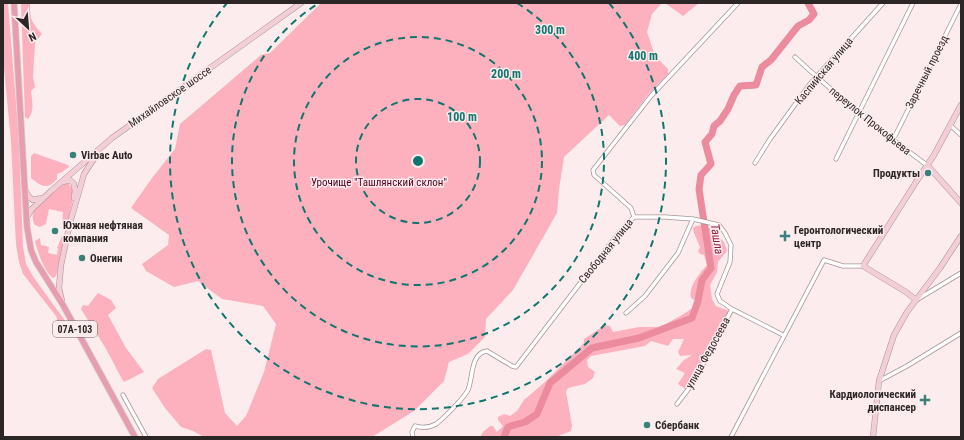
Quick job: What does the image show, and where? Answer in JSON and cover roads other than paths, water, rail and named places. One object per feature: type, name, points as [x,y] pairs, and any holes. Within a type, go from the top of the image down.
[{"type":"main road","name":"07А-103","points":[[14,3],[28,238],[33,255],[63,306],[135,437]]},
{"type":"main road","name":"Михайловское шоссе","points":[[27,217],[32,209],[44,197],[105,144],[301,3]]},
{"type":"main road","points":[[917,300],[863,266],[916,182],[928,166],[961,105]]},
{"type":"main road","points":[[63,306],[59,288],[60,265],[73,211],[84,174],[92,160],[105,144]]},
{"type":"main road","name":"переулок Прокофьева","points":[[928,166],[961,203]]},
{"type":"main road","points":[[61,182],[70,180],[74,184],[75,191],[73,211]]},
{"type":"main road","points":[[25,190],[29,197],[33,200],[44,197]]},
{"type":"main road","points":[[873,437],[879,381],[894,335],[907,312],[917,300],[961,236]]},
{"type":"street","name":"Свободная улица","points":[[413,437],[412,432],[415,426],[425,428],[436,424],[461,399],[468,389],[473,364],[482,352],[487,351],[516,367],[617,235],[634,217],[631,208],[594,176],[592,170],[651,96],[738,3]]},
{"type":"street","name":"Каспийская улица","points":[[755,163],[770,139],[817,77],[883,3]]},
{"type":"street","points":[[836,158],[860,113],[913,3]]},
{"type":"street","name":"Заречный проезд","points":[[893,140],[961,4]]},
{"type":"street","name":"переулок Прокофьева","points":[[795,57],[860,113],[928,166]]},
{"type":"street","points":[[950,125],[961,135]]},
{"type":"street","points":[[634,217],[693,219],[719,224],[731,245],[730,262],[717,294],[720,302],[732,309]]},
{"type":"street","points":[[626,313],[645,296],[678,253],[693,219]]},
{"type":"street","points":[[731,437],[783,335],[824,260],[843,266],[863,266]]},
{"type":"street","points":[[917,300],[961,273]]},
{"type":"street","name":"улица Федосеева","points":[[677,404],[693,383],[732,309],[783,335]]},
{"type":"street","points":[[879,381],[961,333]]},
{"type":"street","points":[[123,395],[146,437]]},
{"type":"waterway","name":"Ташла","points":[[504,437],[508,427],[525,422],[537,414],[550,383],[592,348],[639,338],[692,318],[698,301],[702,280],[711,268],[699,189],[701,175],[711,164],[705,142],[712,134],[714,126],[720,121],[728,109],[740,86],[756,85],[762,67],[771,60],[798,26],[809,20],[814,14],[808,3]]},
{"type":"place","name":"Virbac Auto","points":[[73,155]]},
{"type":"place","name":"Продукты","points":[[928,173]]},
{"type":"place","name":"Южная нефтяная компания","points":[[55,231]]},
{"type":"place","name":"Геронтологический центр","points":[[785,236]]},
{"type":"place","name":"Онегин","points":[[82,258]]},
{"type":"place","name":"Кардиологический диспансер","points":[[925,400]]},
{"type":"place","name":"Сбербанк","points":[[647,425]]},
{"type":"park label","name":"Урочище \"Ташлянский склон\"","points":[[379,182]]}]
